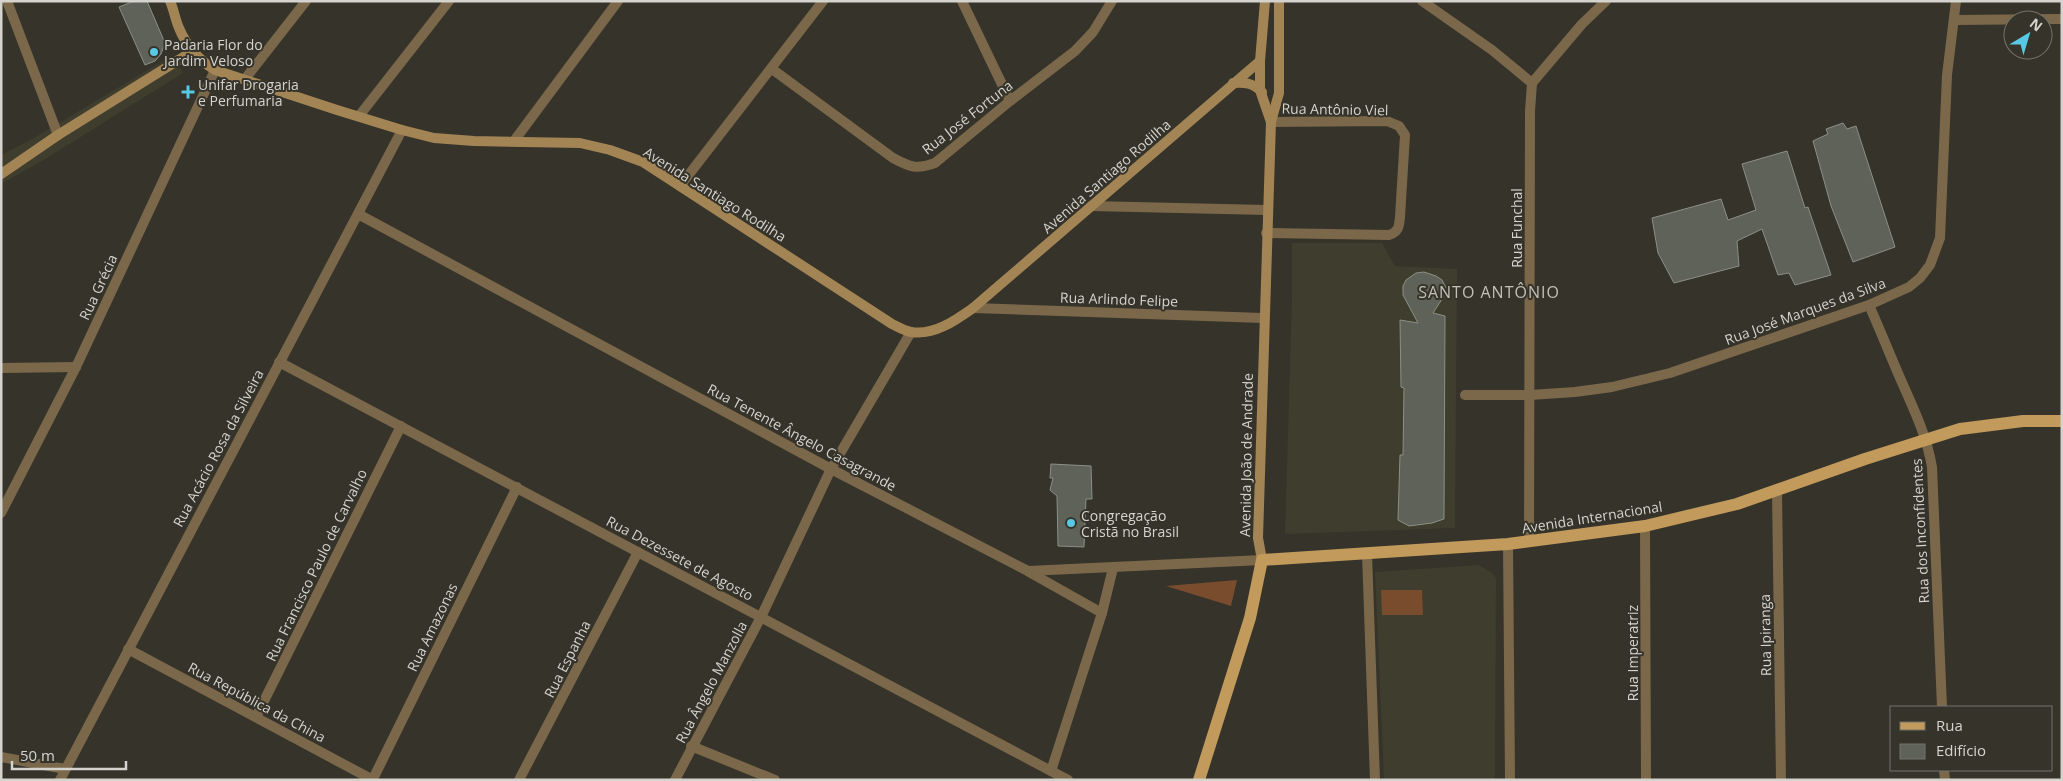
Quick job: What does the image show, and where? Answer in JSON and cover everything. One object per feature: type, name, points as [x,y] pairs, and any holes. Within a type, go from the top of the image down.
[{"type":"main road","name":"Avenida Santiago Rodilha","points":[[170,1],[176,6],[179,28],[193,51],[202,62],[215,70],[402,130],[434,138],[474,141],[580,143],[610,150],[643,162],[892,324],[911,332],[933,330],[953,322],[973,308],[1260,61]]},
{"type":"main road","name":"Avenida João de Andrade","points":[[1265,1],[1260,61],[1260,90],[1270,122]]},
{"type":"main road","name":"Avenida João de Andrade","points":[[1199,780],[1250,618],[1262,560],[1258,538],[1263,318],[1270,122],[1279,93],[1279,1]]},
{"type":"main road","points":[[1,174],[58,135],[193,51]]},
{"type":"main road","points":[[1233,83],[1244,82],[1253,84],[1275,109]]},
{"type":"main road","name":"Avenida Internacional","points":[[1262,560],[1508,544],[1645,526],[1737,504],[1927,438],[1981,425],[2022,421],[2062,421]]},
{"type":"street","points":[[8,1],[58,135]]},
{"type":"street","points":[[245,80],[306,1]]},
{"type":"street","points":[[359,116],[449,1]]},
{"type":"street","points":[[514,141],[618,1]]},
{"type":"street","points":[[680,186],[823,1]]},
{"type":"street","points":[[962,1],[1010,101]]},
{"type":"street","name":"Rua José Fortuna","points":[[772,69],[893,158],[908,166],[922,168],[935,163],[1010,101],[1075,51],[1093,32],[1112,1]]},
{"type":"street","points":[[1422,1],[1492,50],[1532,83],[1588,17],[1606,1]]},
{"type":"street","name":"Rua José Marques da Silva","points":[[1465,395],[1530,395],[1575,392],[1670,373],[1869,305],[1909,287],[1920,278],[1930,265],[1940,238],[1947,75],[1956,1]]},
{"type":"street","points":[[1955,20],[2062,19]]},
{"type":"street","name":"Rua Grécia","points":[[1,513],[76,366],[215,70]]},
{"type":"street","name":"Rua Funchal","points":[[1529,542],[1530,112],[1532,83]]},
{"type":"street","name":"Rua Antônio Viel","points":[[1266,234],[1394,234],[1399,226],[1405,136],[1399,126],[1387,121],[1270,122]]},
{"type":"street","name":"Rua Acácio Rosa da Silveira","points":[[60,780],[402,130]]},
{"type":"street","points":[[1091,206],[1267,210]]},
{"type":"street","name":"Rua Tenente Ângelo Casagrande","points":[[358,214],[831,469],[1028,571],[1262,560]]},
{"type":"street","name":"Rua dos Inconfidentes","points":[[1869,305],[1927,438],[1932,467],[1942,706]]},
{"type":"street","name":"Rua Arlindo Felipe","points":[[973,308],[1263,318]]},
{"type":"street","name":"Rua Ângelo Manzolla","points":[[674,780],[761,617],[831,469],[911,332]]},
{"type":"street","name":"Rua Dezessete de Agosto","points":[[280,362],[1068,780]]},
{"type":"street","points":[[1,368],[76,366]]},
{"type":"street","name":"Rua Francisco Paulo de Carvalho","points":[[256,717],[401,426]]},
{"type":"street","name":"Rua Amazonas","points":[[373,780],[516,487]]},
{"type":"street","name":"Rua Ipiranga","points":[[1776,491],[1782,780]]},
{"type":"street","name":"Rua Imperatriz","points":[[1645,526],[1646,780]]},
{"type":"street","points":[[1508,544],[1510,780]]},
{"type":"street","name":"Rua Espanha","points":[[520,780],[638,552]]},
{"type":"street","points":[[1367,554],[1375,780]]},
{"type":"street","points":[[1051,770],[1102,613],[1113,568]]},
{"type":"street","points":[[1028,571],[1102,613]]},
{"type":"street","name":"Rua República da China","points":[[128,649],[373,780]]},
{"type":"street","points":[[692,746],[775,780]]},
{"type":"street","points":[[1,757],[65,769]]},
{"type":"shaded area","points":[[171,56],[183,73],[44,160],[1,184],[1,155],[34,138]]},
{"type":"shaded area","points":[[1292,243],[1382,243],[1395,266],[1457,269],[1455,528],[1285,534]]},
{"type":"shaded area","points":[[1479,565],[1491,572],[1496,578],[1495,780],[1384,780],[1375,572]]},
{"type":"shaded area","points":[[1237,580],[1231,606],[1166,586]]},
{"type":"shaded area","points":[[1381,590],[1422,590],[1423,615],[1382,615]]},
{"type":"building","points":[[134,1],[147,1],[165,43],[161,54],[155,61],[145,65],[119,7]]},
{"type":"building","points":[[1843,123],[1847,129],[1856,126],[1895,247],[1853,262],[1831,206],[1813,141],[1828,134],[1826,129]]},
{"type":"building","points":[[1787,151],[1805,208],[1808,207],[1831,275],[1795,285],[1789,273],[1778,275],[1762,229],[1737,241],[1739,266],[1674,283],[1658,253],[1652,218],[1721,199],[1728,220],[1756,210],[1742,164]]},
{"type":"building","points":[[1424,272],[1442,280],[1446,288],[1444,296],[1433,313],[1445,316],[1444,519],[1432,523],[1409,526],[1398,520],[1400,455],[1403,455],[1404,388],[1401,387],[1400,320],[1418,323],[1403,295],[1403,286],[1406,280],[1416,273]]},
{"type":"building","name":"Congregação Cristã no Brasil","points":[[1051,464],[1091,466],[1092,499],[1086,499],[1084,547],[1058,546],[1057,496],[1050,490],[1053,478],[1050,478]]},
{"type":"place","name":"Padaria Flor do Jardim Veloso","points":[[154,52]]},
{"type":"place","name":"Unifar Drogaria e Perfumaria","points":[[188,92]]},
{"type":"place","name":"Congregação Cristã no Brasil","points":[[1071,523]]},
{"type":"district","name":"SANTO ANTÔNIO","points":[[1489,292]]}]
